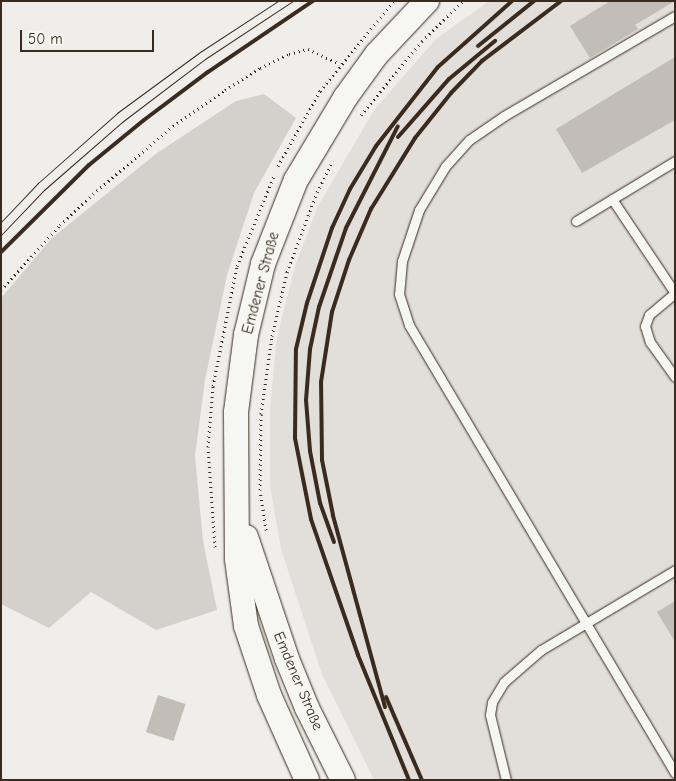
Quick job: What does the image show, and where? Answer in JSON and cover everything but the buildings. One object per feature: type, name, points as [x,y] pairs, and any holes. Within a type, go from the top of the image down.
[{"type":"street","name":"Emdener Straße","points":[[307,780],[269,695],[246,626],[237,559],[234,492],[236,412],[246,335],[263,264],[279,218],[312,150],[345,98],[377,54],[427,1]]},
{"type":"street","name":"Emdener Straße","points":[[234,492],[253,563],[287,659],[307,708],[343,780]]},
{"type":"lane","points":[[675,16],[504,116],[469,140],[445,167],[418,210],[402,261],[399,294],[409,325],[675,773]]},
{"type":"lane","points":[[576,221],[675,161]]},
{"type":"lane","points":[[612,199],[675,293],[649,315],[645,326],[650,342],[675,377]]},
{"type":"lane","points":[[506,780],[490,715],[498,690],[541,650],[675,570]]},
{"type":"path","points":[[358,120],[422,41],[463,1]]},
{"type":"path","points":[[1,290],[60,225],[93,194],[173,126],[225,90],[260,68],[302,50],[308,49],[340,64]]},
{"type":"path","points":[[267,540],[260,490],[262,414],[272,336],[287,272],[301,230],[335,157]]},
{"type":"shaded area","points":[[489,1],[675,1],[675,780],[374,780],[322,674],[281,549],[270,486],[270,408],[277,337],[295,266],[318,206],[374,110],[436,39]]},
{"type":"shaded area","points":[[264,94],[296,118],[254,193],[227,275],[205,380],[195,456],[203,541],[217,610],[156,630],[91,592],[49,628],[1,604],[1,298],[52,238],[157,153],[236,101]]},
{"type":"tram line","points":[[1,222],[38,183],[117,113],[200,52],[278,1]]},
{"type":"tram line","points":[[1,235],[44,190],[122,122],[205,59],[293,1]]},
{"type":"railway","points":[[1,252],[89,165],[144,120],[208,72],[313,1]]},
{"type":"railway","points":[[409,780],[358,655],[311,519],[295,438],[296,349],[307,303],[332,228],[350,189],[376,146],[438,67],[512,1]]},
{"type":"railway","points":[[478,46],[534,1]]},
{"type":"railway","points":[[385,707],[333,515],[322,460],[321,382],[332,312],[349,260],[371,209],[415,138],[451,93],[482,61],[561,1]]},
{"type":"railway","points":[[398,137],[449,79],[495,41]]},
{"type":"railway","points":[[334,542],[320,503],[310,451],[306,400],[310,349],[319,307],[346,228],[398,126]]},
{"type":"railway","points":[[386,697],[422,780]]}]
